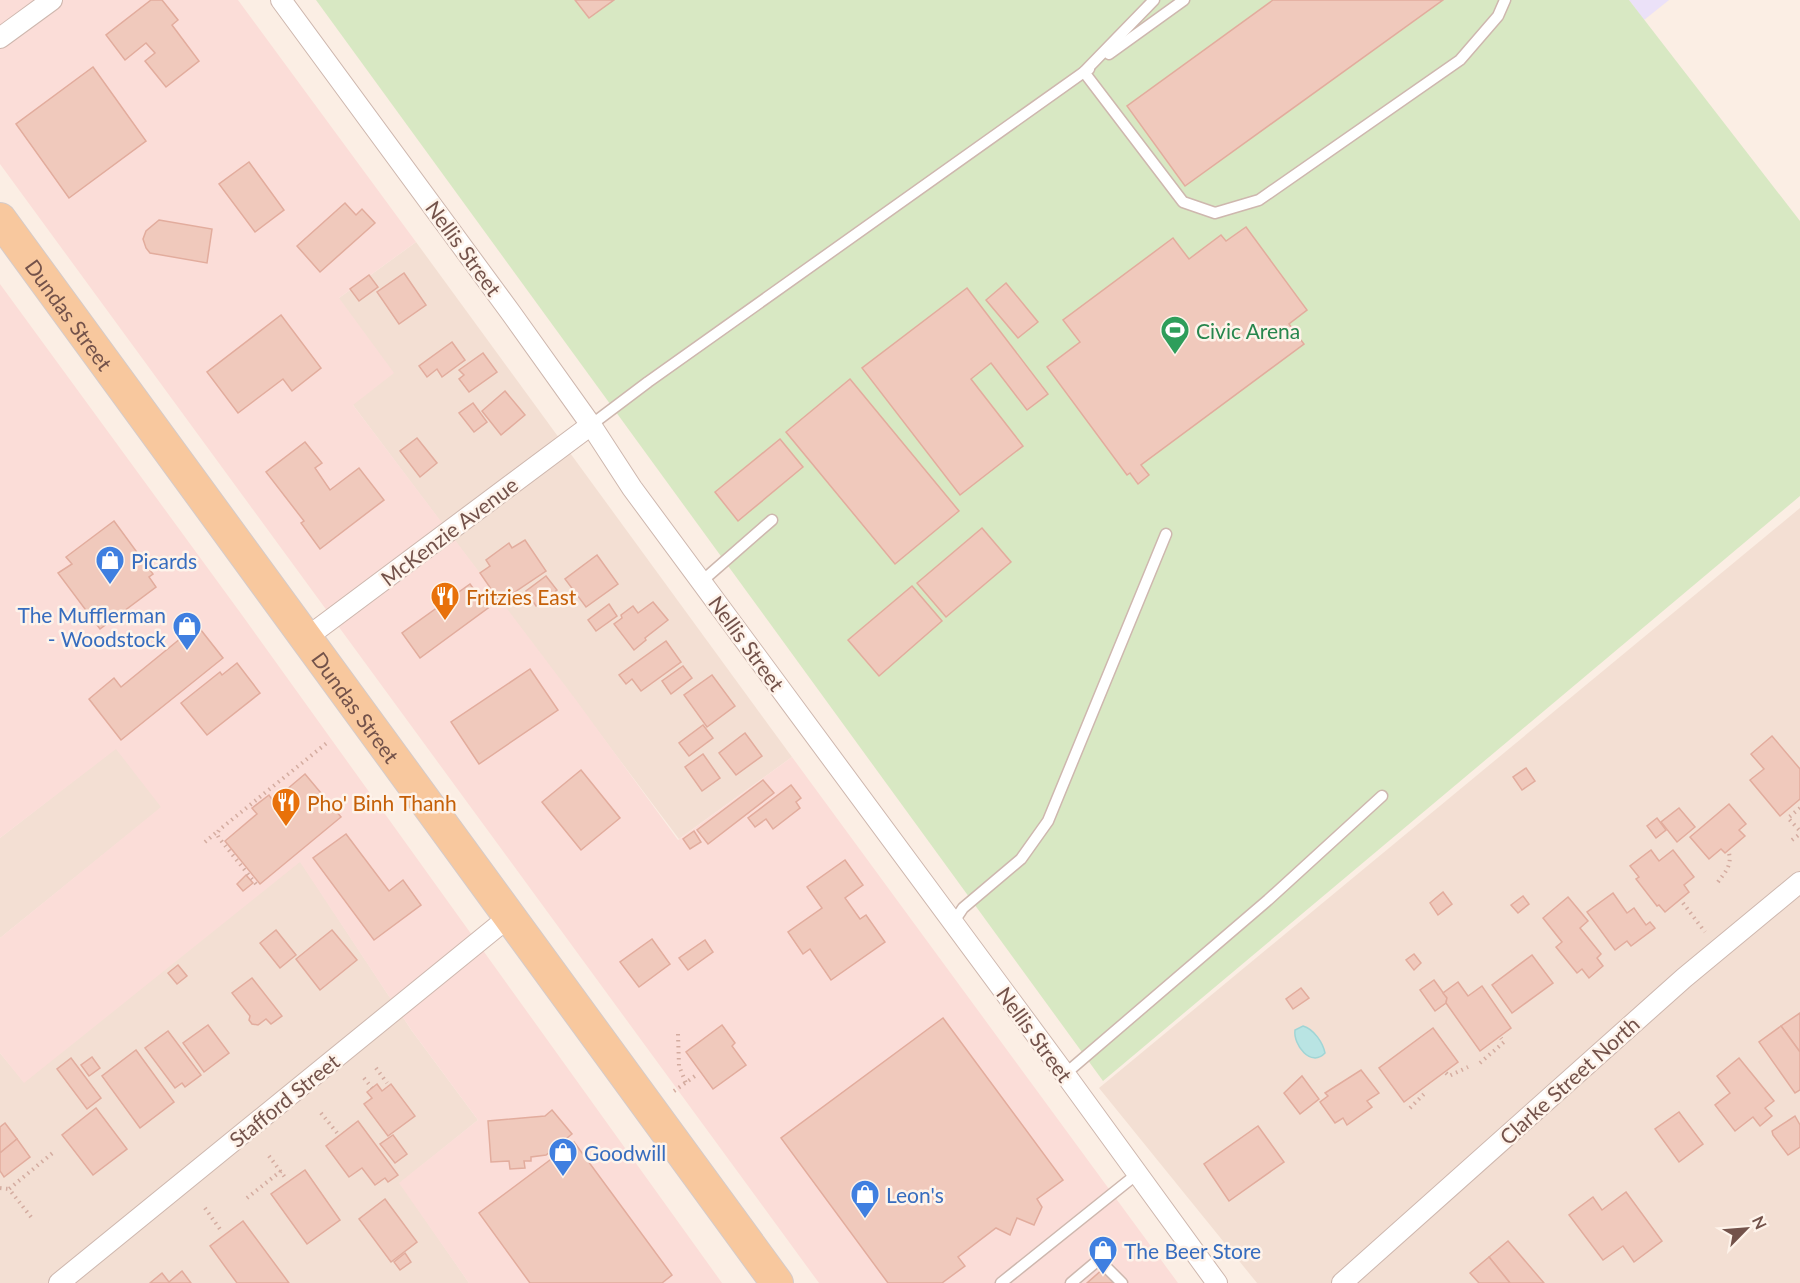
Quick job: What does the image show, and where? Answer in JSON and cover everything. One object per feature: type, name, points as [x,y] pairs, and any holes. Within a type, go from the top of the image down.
[{"type":"main road","name":"Dundas Street","points":[[1,223],[510,916],[776,1283]]},
{"type":"street","points":[[0,38],[52,0]]},
{"type":"street","name":"Nellis Street","points":[[281,0],[456,237],[591,425],[632,488],[1217,1283]]},
{"type":"street","name":"McKenzie Avenue","points":[[306,638],[591,425]]},
{"type":"street","name":"Clarke Street North","points":[[1342,1283],[1684,978],[1800,882]]},
{"type":"street","name":"Stafford Street","points":[[59,1283],[510,916]]},
{"type":"lane","points":[[1084,72],[1154,0]]},
{"type":"lane","points":[[591,425],[1184,0]]},
{"type":"lane","points":[[1084,72],[1183,202],[1215,213],[1259,200],[1460,60],[1498,16],[1504,0]]},
{"type":"lane","points":[[701,582],[772,520]]},
{"type":"lane","points":[[953,923],[963,908],[1021,859],[1048,821],[1166,534]]},
{"type":"lane","points":[[1065,1074],[1268,900],[1382,796]]},
{"type":"lane","points":[[1001,1283],[1137,1174]]},
{"type":"lane","points":[[1071,1283],[1095,1262],[1100,1261],[1122,1283]]},
{"type":"path","points":[[205,842],[328,742]]},
{"type":"path","points":[[1792,840],[1800,832],[1788,818],[1800,807]]},
{"type":"path","points":[[219,830],[217,834],[219,838],[256,884]]},
{"type":"path","points":[[1718,882],[1729,867],[1731,861],[1729,853]]},
{"type":"path","points":[[1683,903],[1705,932]]},
{"type":"path","points":[[678,1034],[679,1066],[686,1083]]},
{"type":"path","points":[[1480,1063],[1504,1042],[1501,1038]]},
{"type":"path","points":[[1446,1073],[1449,1076],[1468,1067]]},
{"type":"path","points":[[376,1068],[387,1083]]},
{"type":"path","points":[[674,1091],[695,1076]]},
{"type":"path","points":[[364,1078],[372,1088]]},
{"type":"path","points":[[1410,1108],[1425,1093],[1423,1090]]},
{"type":"path","points":[[321,1113],[338,1134]]},
{"type":"path","points":[[9,1189],[55,1151]]},
{"type":"path","points":[[269,1156],[287,1180]]},
{"type":"path","points":[[247,1198],[281,1171]]},
{"type":"path","points":[[0,1188],[9,1189],[32,1217]]},
{"type":"path","points":[[205,1208],[222,1232]]},
{"type":"shaded area","points":[[0,0],[238,0],[416,242],[339,298],[394,373],[353,405],[576,700],[678,840],[792,757],[1178,1283],[819,1283],[0,164]]},
{"type":"shaded area","points":[[1629,0],[1669,0],[1644,20]]},
{"type":"shaded area","points":[[416,242],[792,757],[679,839],[353,405],[339,298]]},
{"type":"shaded area","points":[[0,284],[242,615],[722,1283],[469,1283],[399,1183],[478,1120],[412,1031],[300,862],[24,1083],[0,1053],[0,938],[161,807],[116,749],[0,838]]},
{"type":"shaded area","points":[[1800,508],[1800,1283],[1257,1283],[1099,1088]]},
{"type":"shaded area","points":[[116,748],[162,807],[0,938],[0,838]]},
{"type":"shaded area","points":[[300,861],[412,1031],[478,1120],[400,1183],[469,1283],[0,1283],[0,1053],[24,1082]]},
{"type":"green space","points":[[316,0],[1629,0],[1800,221],[1800,496],[1103,1081]]},
{"type":"water","points":[[1303,1026],[1311,1030],[1320,1041],[1325,1053],[1320,1057],[1309,1056],[1300,1048],[1295,1030]]},
{"type":"building","points":[[151,0],[162,0],[178,20],[172,25],[199,61],[166,87],[145,61],[155,53],[146,43],[125,60],[106,35]]},
{"type":"building","points":[[575,0],[614,0],[589,18]]},
{"type":"building","points":[[1273,0],[1443,0],[1185,186],[1127,106]]},
{"type":"building","points":[[93,67],[146,141],[69,198],[16,124]]},
{"type":"building","points":[[249,162],[284,210],[255,232],[219,184]]},
{"type":"building","points":[[345,203],[356,215],[362,209],[375,223],[320,272],[297,246]]},
{"type":"building","points":[[159,220],[212,229],[207,263],[150,253],[143,239],[146,231]]},
{"type":"building","name":"Civic Arena","points":[[1246,227],[1307,310],[1289,324],[1304,344],[1141,465],[1149,475],[1138,484],[1130,473],[1127,475],[1047,367],[1080,342],[1063,320],[1173,238],[1189,259],[1221,235],[1226,241]]},
{"type":"building","points":[[404,273],[426,305],[399,324],[377,292]]},
{"type":"building","points":[[369,275],[378,287],[359,301],[350,289]]},
{"type":"building","points":[[1006,283],[1038,322],[1018,338],[986,300]]},
{"type":"building","points":[[967,288],[1048,394],[1027,410],[991,363],[971,379],[1023,446],[960,495],[862,368]]},
{"type":"building","points":[[281,315],[321,368],[292,391],[283,379],[238,413],[207,372]]},
{"type":"building","points":[[452,342],[465,360],[442,377],[437,369],[427,377],[419,366]]},
{"type":"building","points":[[483,353],[497,372],[469,392],[459,379],[464,375],[459,370]]},
{"type":"building","points":[[850,379],[959,511],[895,564],[786,432]]},
{"type":"building","points":[[505,391],[525,415],[501,435],[482,411]]},
{"type":"building","points":[[473,403],[487,422],[474,432],[459,413]]},
{"type":"building","points":[[417,438],[437,463],[420,477],[400,451]]},
{"type":"building","points":[[780,439],[803,467],[738,521],[715,492]]},
{"type":"building","points":[[305,442],[322,463],[315,468],[330,490],[359,468],[384,500],[320,549],[301,523],[304,521],[266,472]]},
{"type":"building","points":[[114,521],[153,574],[149,577],[156,587],[100,629],[58,573],[72,564],[66,557]]},
{"type":"building","points":[[982,528],[1011,562],[946,617],[917,583]]},
{"type":"building","points":[[525,540],[546,571],[500,602],[480,573],[490,566],[486,560],[509,543],[512,548]]},
{"type":"building","points":[[597,555],[618,584],[586,607],[565,579]]},
{"type":"building","points":[[546,576],[557,590],[536,606],[526,591]]},
{"type":"building","name":"Fritzies East","points":[[470,584],[488,608],[420,658],[402,633]]},
{"type":"building","points":[[912,586],[942,621],[879,676],[848,640]]},
{"type":"building","points":[[653,602],[668,620],[634,650],[614,624],[633,606],[638,613]]},
{"type":"building","points":[[609,604],[617,616],[596,631],[588,620]]},
{"type":"building","points":[[197,625],[223,658],[121,740],[89,699],[114,678],[121,687]]},
{"type":"building","points":[[666,641],[681,662],[641,691],[632,679],[626,684],[619,675]]},
{"type":"building","points":[[237,663],[260,693],[207,735],[181,703],[220,672],[222,675]]},
{"type":"building","points":[[683,666],[692,678],[671,694],[662,681]]},
{"type":"building","points":[[530,669],[558,710],[479,764],[451,722]]},
{"type":"building","points":[[712,675],[735,706],[707,727],[684,695]]},
{"type":"building","points":[[703,725],[713,738],[689,756],[679,743]]},
{"type":"building","points":[[745,733],[762,756],[736,775],[719,753]]},
{"type":"building","points":[[1772,736],[1800,769],[1800,799],[1780,816],[1750,780],[1764,769],[1751,754]]},
{"type":"building","points":[[703,754],[720,778],[702,791],[685,767]]},
{"type":"building","points":[[1526,768],[1535,781],[1522,790],[1513,777]]},
{"type":"building","points":[[581,770],[620,818],[581,850],[542,802]]},
{"type":"building","points":[[305,774],[341,817],[260,884],[225,841],[257,814],[252,808],[269,795],[273,801]]},
{"type":"building","points":[[763,780],[774,793],[708,844],[697,830]]},
{"type":"building","points":[[791,785],[801,798],[796,802],[800,808],[773,829],[766,819],[755,827],[748,818]]},
{"type":"building","points":[[1729,804],[1746,824],[1739,830],[1745,836],[1725,853],[1721,849],[1709,859],[1690,837]]},
{"type":"building","points":[[1679,808],[1695,827],[1677,842],[1661,822]]},
{"type":"building","points":[[1657,818],[1666,830],[1656,838],[1647,826]]},
{"type":"building","points":[[694,831],[701,842],[690,849],[683,839]]},
{"type":"building","points":[[346,834],[389,891],[403,880],[421,905],[374,940],[313,858]]},
{"type":"building","points":[[1651,850],[1659,861],[1673,850],[1694,877],[1684,885],[1689,892],[1665,912],[1659,905],[1657,906],[1636,879],[1639,877],[1630,866]]},
{"type":"building","points":[[845,860],[863,885],[845,898],[860,919],[866,915],[885,942],[831,980],[810,949],[803,954],[788,932],[822,908],[807,887]]},
{"type":"building","points":[[246,875],[253,883],[243,891],[237,884]]},
{"type":"building","points":[[1443,892],[1452,904],[1438,915],[1430,903]]},
{"type":"building","points":[[1613,893],[1627,913],[1634,908],[1646,925],[1650,922],[1655,928],[1631,946],[1627,941],[1615,950],[1587,912]]},
{"type":"building","points":[[1523,896],[1529,904],[1518,913],[1511,905]]},
{"type":"building","points":[[1568,897],[1588,921],[1580,928],[1601,954],[1597,958],[1603,966],[1589,978],[1582,969],[1577,973],[1556,947],[1562,942],[1543,918]]},
{"type":"building","points":[[276,930],[296,955],[280,968],[260,943]]},
{"type":"building","points":[[332,930],[357,960],[320,990],[296,959]]},
{"type":"building","points":[[652,939],[670,964],[639,987],[620,962]]},
{"type":"building","points":[[705,940],[713,952],[688,970],[679,958]]},
{"type":"building","points":[[1414,954],[1421,963],[1414,970],[1406,960]]},
{"type":"building","points":[[1532,955],[1553,983],[1512,1013],[1492,985]]},
{"type":"building","points":[[178,965],[187,976],[177,984],[168,973]]},
{"type":"building","points":[[252,978],[282,1016],[271,1024],[266,1019],[258,1025],[252,1024],[249,1020],[250,1016],[232,993]]},
{"type":"building","points":[[1434,980],[1447,998],[1446,1003],[1435,1011],[1420,990]]},
{"type":"building","points":[[1458,982],[1468,996],[1482,986],[1511,1028],[1480,1051],[1446,1003],[1447,998],[1443,993]]},
{"type":"building","points":[[1301,988],[1309,998],[1293,1009],[1286,999]]},
{"type":"building","points":[[1800,1013],[1800,1052],[1781,1026]]},
{"type":"building","points":[[943,1018],[1063,1180],[1037,1199],[1042,1207],[1034,1225],[1017,1218],[1010,1235],[996,1228],[958,1257],[965,1266],[942,1283],[888,1283],[781,1138]]},
{"type":"building","points":[[208,1025],[229,1053],[204,1072],[183,1043]]},
{"type":"building","points":[[722,1025],[735,1043],[732,1046],[746,1065],[713,1089],[686,1052]]},
{"type":"building","points":[[1781,1026],[1800,1052],[1800,1090],[1795,1093],[1759,1042]]},
{"type":"building","points":[[1433,1028],[1458,1062],[1404,1102],[1379,1068]]},
{"type":"building","points":[[168,1031],[201,1075],[185,1087],[182,1083],[175,1088],[145,1048]]},
{"type":"building","points":[[136,1050],[174,1102],[140,1128],[102,1076]]},
{"type":"building","points":[[92,1057],[100,1068],[89,1076],[81,1065]]},
{"type":"building","points":[[71,1058],[101,1098],[87,1109],[57,1069]]},
{"type":"building","points":[[1739,1058],[1774,1101],[1765,1108],[1772,1116],[1760,1126],[1753,1117],[1735,1131],[1715,1105],[1730,1093],[1717,1076]]},
{"type":"building","points":[[1361,1070],[1379,1093],[1367,1101],[1372,1107],[1347,1125],[1343,1118],[1335,1123],[1320,1102],[1328,1096],[1325,1093]]},
{"type":"building","points":[[1302,1076],[1319,1099],[1300,1114],[1284,1093]]},
{"type":"building","points":[[377,1084],[382,1091],[391,1084],[415,1116],[388,1136],[364,1104],[372,1098],[367,1092]]},
{"type":"building","points":[[96,1108],[127,1149],[93,1175],[62,1135]]},
{"type":"building","points":[[552,1110],[572,1134],[546,1155],[531,1157],[531,1161],[524,1161],[525,1168],[510,1169],[509,1161],[491,1162],[488,1121],[545,1116]]},
{"type":"building","points":[[1679,1112],[1703,1144],[1679,1162],[1655,1129]]},
{"type":"building","points":[[1795,1116],[1800,1125],[1800,1147],[1788,1155],[1772,1131]]},
{"type":"building","points":[[358,1121],[398,1175],[388,1182],[385,1178],[375,1185],[362,1168],[349,1177],[326,1146]]},
{"type":"building","points":[[5,1123],[17,1139],[0,1153],[0,1127]]},
{"type":"building","points":[[1258,1126],[1284,1162],[1229,1201],[1204,1164]]},
{"type":"building","points":[[393,1135],[407,1154],[395,1163],[380,1144]]},
{"type":"building","points":[[17,1139],[30,1157],[4,1177],[0,1171],[0,1153]]},
{"type":"building","name":"Goodwill","points":[[574,1142],[672,1275],[662,1283],[530,1283],[479,1213]]},
{"type":"building","points":[[305,1170],[340,1220],[307,1244],[271,1194]]},
{"type":"building","points":[[1626,1192],[1662,1241],[1634,1262],[1623,1246],[1603,1260],[1569,1215],[1593,1197],[1602,1210]]},
{"type":"building","points":[[385,1199],[417,1242],[391,1262],[359,1219]]},
{"type":"building","points":[[243,1221],[289,1283],[237,1283],[210,1246]]},
{"type":"building","points":[[1508,1241],[1544,1283],[1510,1283],[1489,1257]]},
{"type":"building","points":[[405,1253],[411,1262],[400,1270],[394,1262]]},
{"type":"building","points":[[1489,1257],[1510,1283],[1479,1283],[1470,1273]]},
{"type":"building","name":"The Beer Store","points":[[1104,1268],[1117,1283],[1087,1283]]},
{"type":"building","points":[[182,1271],[191,1283],[150,1283],[162,1273],[169,1282]]},
{"type":"place","name":"Civic Arena","points":[[1175,356]]},
{"type":"place","name":"Picards","points":[[110,586]]},
{"type":"place","name":"Fritzies East","points":[[445,622]]},
{"type":"place","name":"The Mufflerman - Woodstock","points":[[187,652]]},
{"type":"place","name":"Pho' Binh Thanh","points":[[286,828]]},
{"type":"place","name":"Goodwill","points":[[563,1178]]},
{"type":"place","name":"Leon's","points":[[865,1220]]},
{"type":"place","name":"The Beer Store","points":[[1103,1276]]}]
